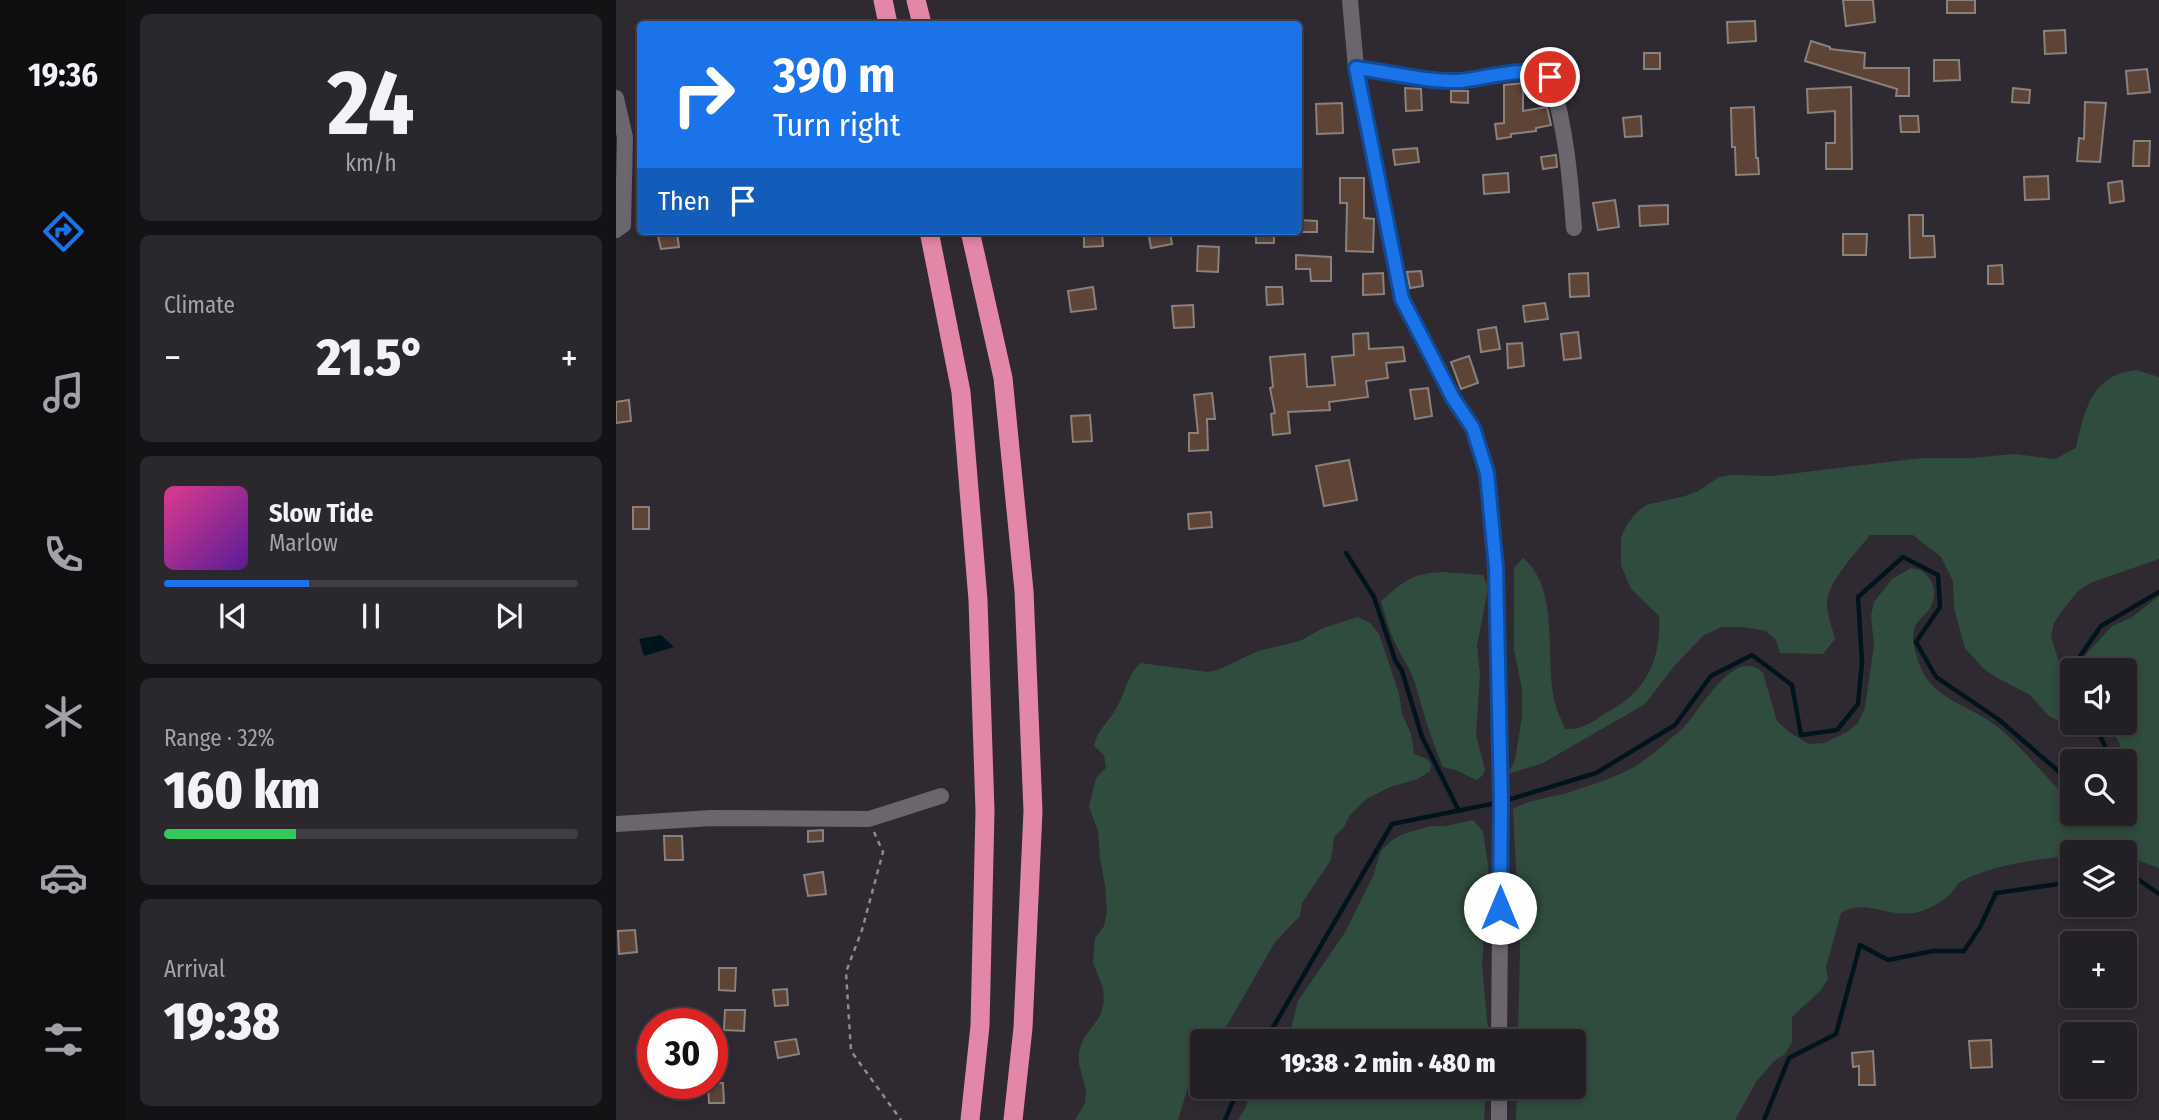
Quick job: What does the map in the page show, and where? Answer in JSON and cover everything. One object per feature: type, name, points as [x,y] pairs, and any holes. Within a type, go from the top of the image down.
[{"type":"highway","points":[[883,0],[887,21]]},
{"type":"highway","points":[[916,0],[921,21]]},
{"type":"highway","points":[[930,235],[961,393],[978,600],[985,811],[980,1026],[970,1120]]},
{"type":"highway","points":[[971,235],[1003,377],[1024,591],[1033,811],[1023,1028],[1013,1120]]},
{"type":"street","points":[[1350,0],[1356,68],[1402,299],[1453,398],[1473,428],[1487,473],[1497,582],[1501,802],[1499,1029]]},
{"type":"street","points":[[1356,68],[1457,81],[1523,73],[1540,73],[1550,77],[1560,107],[1568,149],[1574,228]]},
{"type":"street","points":[[616,98],[625,137],[623,225],[616,230]]},
{"type":"street","points":[[616,824],[712,818],[869,819],[941,796]]},
{"type":"street","points":[[1499,1099],[1499,1120]]},
{"type":"path","points":[[869,819],[883,852],[862,930],[846,972],[850,1051],[901,1120]]},
{"type":"green space","points":[[2136,370],[2159,377],[2159,559],[2090,583],[2078,591],[2054,623],[2051,637],[2060,665],[2060,722],[2049,716],[2030,695],[1983,668],[1965,648],[1954,608],[1953,581],[1941,557],[1913,535],[1870,535],[1831,588],[1827,606],[1835,639],[1823,654],[1780,653],[1776,640],[1766,631],[1722,627],[1704,635],[1675,665],[1645,704],[1543,763],[1508,774],[1515,760],[1522,717],[1522,689],[1514,650],[1514,568],[1523,558],[1535,572],[1547,606],[1552,685],[1557,710],[1565,729],[1581,727],[1629,698],[1646,678],[1655,655],[1659,616],[1631,589],[1621,565],[1621,538],[1626,526],[1646,505],[1685,496],[1719,477],[1732,475],[1772,476],[1921,458],[1972,458],[2014,454],[2055,459],[2076,448],[2092,397],[2109,379]]},
{"type":"green space","points":[[1911,568],[1924,573],[1932,582],[1933,601],[1917,623],[1913,634],[1916,653],[1926,678],[1944,695],[1999,728],[2060,790],[2060,826],[2137,826],[2137,749],[2120,749],[2115,735],[2137,735],[2137,658],[2083,658],[2112,626],[2131,618],[2159,596],[2159,868],[2137,860],[2137,840],[2060,840],[2060,857],[2016,864],[1975,875],[1960,882],[1948,896],[1928,909],[1904,914],[1858,907],[1841,913],[1826,967],[1828,979],[1821,990],[1792,1017],[1792,1042],[1785,1054],[1774,1061],[1756,1082],[1735,1120],[1516,1120],[1517,1099],[1586,1099],[1586,1029],[1518,1029],[1520,949],[1513,809],[1606,780],[1639,764],[1681,730],[1718,685],[1740,667],[1752,666],[1763,673],[1777,721],[1789,732],[1809,744],[1824,743],[1847,732],[1858,723],[1865,708],[1874,645],[1871,616],[1874,602],[1892,579]]},
{"type":"green space","points":[[1442,572],[1483,575],[1488,588],[1477,646],[1480,673],[1476,735],[1485,770],[1476,780],[1443,767],[1413,678],[1393,638],[1381,601],[1408,580]]},
{"type":"green space","points":[[1358,617],[1370,623],[1379,634],[1399,694],[1402,714],[1411,734],[1414,754],[1427,759],[1431,764],[1430,771],[1418,779],[1390,787],[1365,800],[1350,815],[1344,827],[1334,837],[1331,860],[1302,903],[1300,916],[1275,942],[1225,1029],[1190,1029],[1190,1082],[1178,1120],[1075,1120],[1085,1103],[1086,1090],[1079,1064],[1079,1051],[1084,1038],[1100,1016],[1104,1002],[1103,988],[1093,963],[1095,938],[1104,926],[1107,912],[1105,885],[1098,831],[1089,806],[1096,778],[1106,768],[1104,755],[1094,746],[1100,731],[1118,706],[1132,674],[1140,663],[1208,672],[1258,651],[1300,641],[1323,628]]},
{"type":"green space","points":[[1473,820],[1483,831],[1489,873],[1482,964],[1488,1029],[1290,1029],[1298,1001],[1346,931],[1373,876],[1381,851],[1403,834],[1431,826],[1446,826]]},
{"type":"green space","points":[[1249,1099],[1485,1099],[1484,1120],[1238,1120]]},
{"type":"water","points":[[661,635],[674,647],[644,656],[639,639]]},
{"type":"building","points":[[1843,0],[1873,0],[1875,22],[1846,26]]},
{"type":"building","points":[[1947,0],[1975,0],[1975,13],[1947,13]]},
{"type":"building","points":[[1755,21],[1756,41],[1728,43],[1727,22]]},
{"type":"building","points":[[2065,30],[2066,53],[2045,54],[2044,31]]},
{"type":"building","points":[[1811,41],[1830,49],[1865,53],[1864,68],[1909,68],[1909,96],[1896,96],[1897,89],[1805,61]]},
{"type":"building","points":[[1644,53],[1660,53],[1660,69],[1644,69]]},
{"type":"building","points":[[1934,60],[1959,60],[1960,80],[1934,81]]},
{"type":"building","points":[[2147,69],[2150,92],[2128,94],[2126,71]]},
{"type":"building","points":[[1523,83],[1523,111],[1547,107],[1551,125],[1497,139],[1495,124],[1504,123],[1504,85]]},
{"type":"building","points":[[1851,87],[1852,169],[1826,169],[1826,143],[1835,143],[1835,111],[1808,113],[1807,89]]},
{"type":"building","points":[[1405,88],[1421,89],[1422,110],[1406,111]]},
{"type":"building","points":[[2013,88],[2030,90],[2029,103],[2012,102]]},
{"type":"building","points":[[1451,91],[1468,91],[1468,103],[1451,102]]},
{"type":"building","points":[[2085,102],[2106,103],[2100,162],[2077,161],[2079,138],[2084,139]]},
{"type":"building","points":[[1342,103],[1343,133],[1317,134],[1316,104]]},
{"type":"building","points":[[1754,107],[1759,174],[1736,175],[1731,108]]},
{"type":"building","points":[[1641,116],[1642,136],[1625,137],[1623,118]]},
{"type":"building","points":[[1900,116],[1918,116],[1919,132],[1901,132]]},
{"type":"building","points":[[2134,141],[2150,141],[2149,166],[2133,166]]},
{"type":"building","points":[[1417,148],[1419,162],[1395,165],[1393,150]]},
{"type":"building","points":[[1556,155],[1557,167],[1543,169],[1541,157]]},
{"type":"building","points":[[1508,173],[1509,192],[1484,194],[1483,175]]},
{"type":"building","points":[[2048,176],[2049,199],[2025,200],[2024,177]]},
{"type":"building","points":[[1340,178],[1364,178],[1364,218],[1374,219],[1373,252],[1346,251],[1347,203],[1340,203]]},
{"type":"building","points":[[2122,181],[2124,201],[2110,203],[2108,183]]},
{"type":"building","points":[[1615,200],[1619,227],[1598,230],[1593,203]]},
{"type":"building","points":[[1668,205],[1668,224],[1640,226],[1639,206]]},
{"type":"building","points":[[1909,215],[1923,215],[1923,236],[1934,236],[1935,257],[1910,258]]},
{"type":"building","points":[[1302,220],[1317,221],[1317,232],[1302,232]]},
{"type":"building","points":[[1843,234],[1867,234],[1866,255],[1843,255]]},
{"type":"building","points":[[677,235],[679,247],[661,249],[658,236]]},
{"type":"building","points":[[1084,235],[1102,235],[1103,246],[1084,247]]},
{"type":"building","points":[[1149,235],[1171,235],[1172,244],[1151,248]]},
{"type":"building","points":[[1256,235],[1274,235],[1274,243],[1256,243]]},
{"type":"building","points":[[1198,246],[1219,247],[1218,272],[1197,271]]},
{"type":"building","points":[[1296,255],[1331,257],[1331,281],[1311,281],[1310,269],[1296,269]]},
{"type":"building","points":[[2002,265],[2003,284],[1988,284],[1988,266]]},
{"type":"building","points":[[1421,271],[1423,286],[1410,288],[1407,272]]},
{"type":"building","points":[[1383,273],[1384,294],[1363,295],[1363,274]]},
{"type":"building","points":[[1588,273],[1589,296],[1570,297],[1569,274]]},
{"type":"building","points":[[1093,287],[1096,309],[1071,312],[1068,291]]},
{"type":"building","points":[[1266,287],[1282,287],[1283,304],[1267,305]]},
{"type":"building","points":[[1545,303],[1548,319],[1525,322],[1523,306]]},
{"type":"building","points":[[1193,305],[1194,327],[1174,328],[1172,306]]},
{"type":"building","points":[[1496,327],[1500,349],[1481,352],[1478,330]]},
{"type":"building","points":[[1578,332],[1581,358],[1564,360],[1561,334]]},
{"type":"building","points":[[1368,333],[1369,349],[1403,347],[1405,361],[1386,363],[1388,378],[1366,381],[1368,397],[1329,402],[1330,410],[1288,412],[1290,433],[1273,435],[1271,414],[1275,413],[1270,388],[1273,387],[1270,357],[1305,354],[1307,387],[1335,385],[1332,357],[1354,355],[1353,334]]},
{"type":"building","points":[[1522,343],[1524,366],[1508,368],[1507,344]]},
{"type":"building","points":[[1469,356],[1478,383],[1461,389],[1451,362]]},
{"type":"building","points":[[1428,388],[1432,416],[1415,419],[1410,390]]},
{"type":"building","points":[[1212,393],[1215,419],[1207,419],[1208,450],[1189,451],[1189,433],[1198,433],[1194,395]]},
{"type":"building","points":[[629,400],[631,421],[616,423],[616,402]]},
{"type":"building","points":[[1090,415],[1092,441],[1073,442],[1071,416]]},
{"type":"building","points":[[1349,460],[1357,500],[1324,506],[1316,466]]},
{"type":"building","points":[[633,507],[649,507],[649,529],[633,529]]},
{"type":"building","points":[[1211,512],[1212,527],[1189,529],[1188,514]]},
{"type":"building","points":[[823,830],[823,841],[808,842],[808,831]]},
{"type":"building","points":[[664,836],[682,836],[683,860],[665,860]]},
{"type":"building","points":[[823,872],[826,894],[808,896],[804,875]]},
{"type":"building","points":[[635,930],[637,952],[619,954],[618,931]]},
{"type":"building","points":[[719,968],[736,968],[735,991],[719,990]]},
{"type":"building","points":[[787,989],[788,1005],[775,1006],[773,990]]},
{"type":"building","points":[[728,1010],[745,1010],[744,1031],[728,1030]]},
{"type":"building","points":[[796,1039],[799,1054],[778,1058],[775,1042]]},
{"type":"building","points":[[1991,1040],[1992,1067],[1971,1068],[1969,1041]]},
{"type":"building","points":[[1873,1051],[1875,1085],[1859,1085],[1859,1066],[1853,1067],[1852,1053]]},
{"type":"building","points":[[709,1099],[724,1099],[724,1103],[709,1103]]},
{"type":"waterway","points":[[1346,553],[1374,597],[1395,660],[1402,671],[1422,737],[1459,811]]},
{"type":"waterway","points":[[1272,1029],[1392,824],[1501,802],[1596,773],[1675,725],[1711,676],[1752,655],[1792,685],[1801,735],[1837,730],[1858,704],[1862,662],[1858,597],[1903,557],[1938,575],[1940,607],[1916,642],[1936,677],[1998,719],[2060,773]]},
{"type":"waterway","points":[[2079,658],[2101,626],[2159,592]]},
{"type":"waterway","points":[[2100,735],[2106,749]]},
{"type":"waterway","points":[[2137,879],[2159,894]]},
{"type":"waterway","points":[[1764,1120],[1789,1058],[1836,1034],[1860,945],[1888,960],[1933,951],[1964,951],[1980,927],[1996,893],[2060,884]]},
{"type":"waterway","points":[[1225,1120],[1234,1099]]},
{"type":"route","points":[[1500,908],[1501,802],[1496,568],[1487,473],[1473,428],[1453,398],[1402,299],[1356,68],[1457,81],[1523,73],[1540,73],[1550,77]]}]
